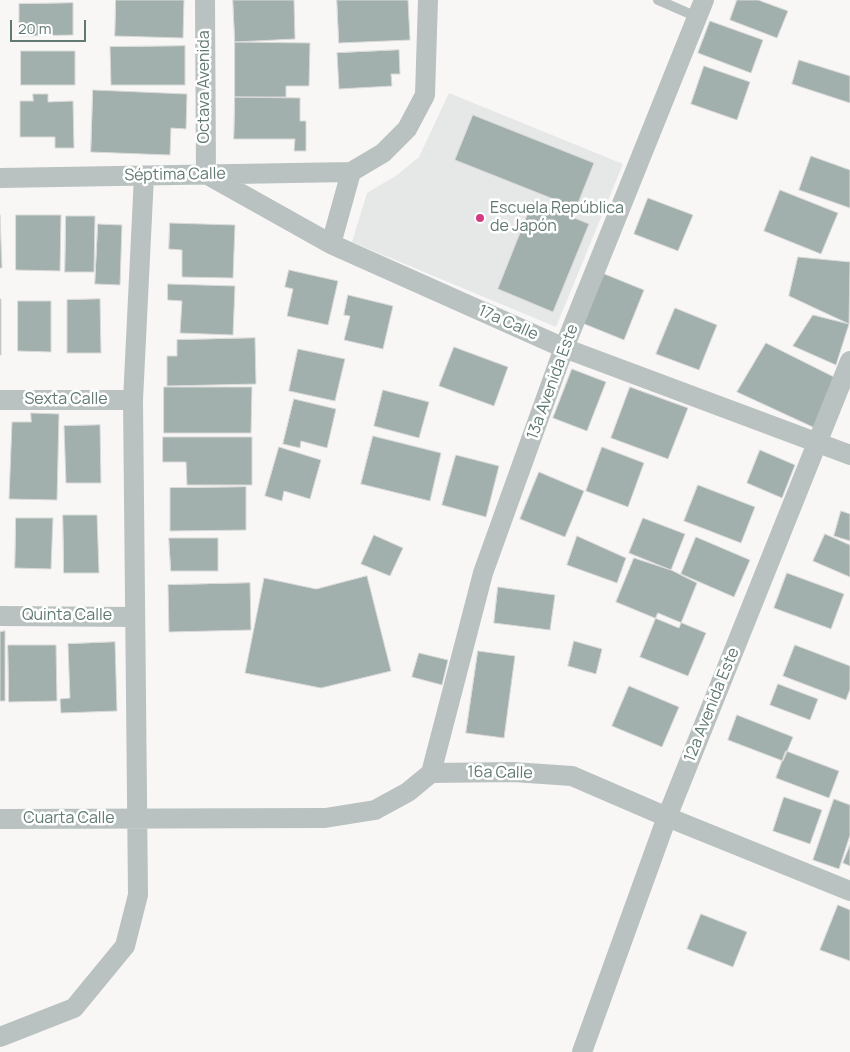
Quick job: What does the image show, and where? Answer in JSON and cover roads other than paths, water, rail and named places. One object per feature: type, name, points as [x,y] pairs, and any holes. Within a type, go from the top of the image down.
[{"type":"street","name":"Octava Avenida","points":[[205,0],[206,174]]},
{"type":"street","points":[[331,244],[351,172],[383,153],[407,129],[425,95],[428,0]]},
{"type":"street","name":"13a Avenida Este","points":[[431,773],[483,573],[564,348],[700,9]]},
{"type":"street","name":"Séptima Calle","points":[[0,178],[351,172]]},
{"type":"street","name":"17a Calle","points":[[206,174],[331,244],[564,348],[850,455]]},
{"type":"street","points":[[0,1037],[74,1008],[125,946],[138,895],[139,819],[132,400],[144,176]]},
{"type":"street","name":"12a Avenida Este","points":[[582,1052],[667,817],[850,361]]},
{"type":"street","name":"Sexta Calle","points":[[0,400],[132,400]]},
{"type":"street","name":"Quinta Calle","points":[[0,616],[135,617]]},
{"type":"street","name":"16a Calle","points":[[431,773],[513,772],[572,776],[667,817],[850,891]]},
{"type":"street","points":[[139,819],[325,818],[375,810],[408,792],[431,773]]},
{"type":"street","name":"Cuarta Calle","points":[[0,819],[139,819]]},
{"type":"lane","points":[[658,0],[700,9]]},
{"type":"place","name":"Escuela República de Japón","points":[[480,218]]}]
